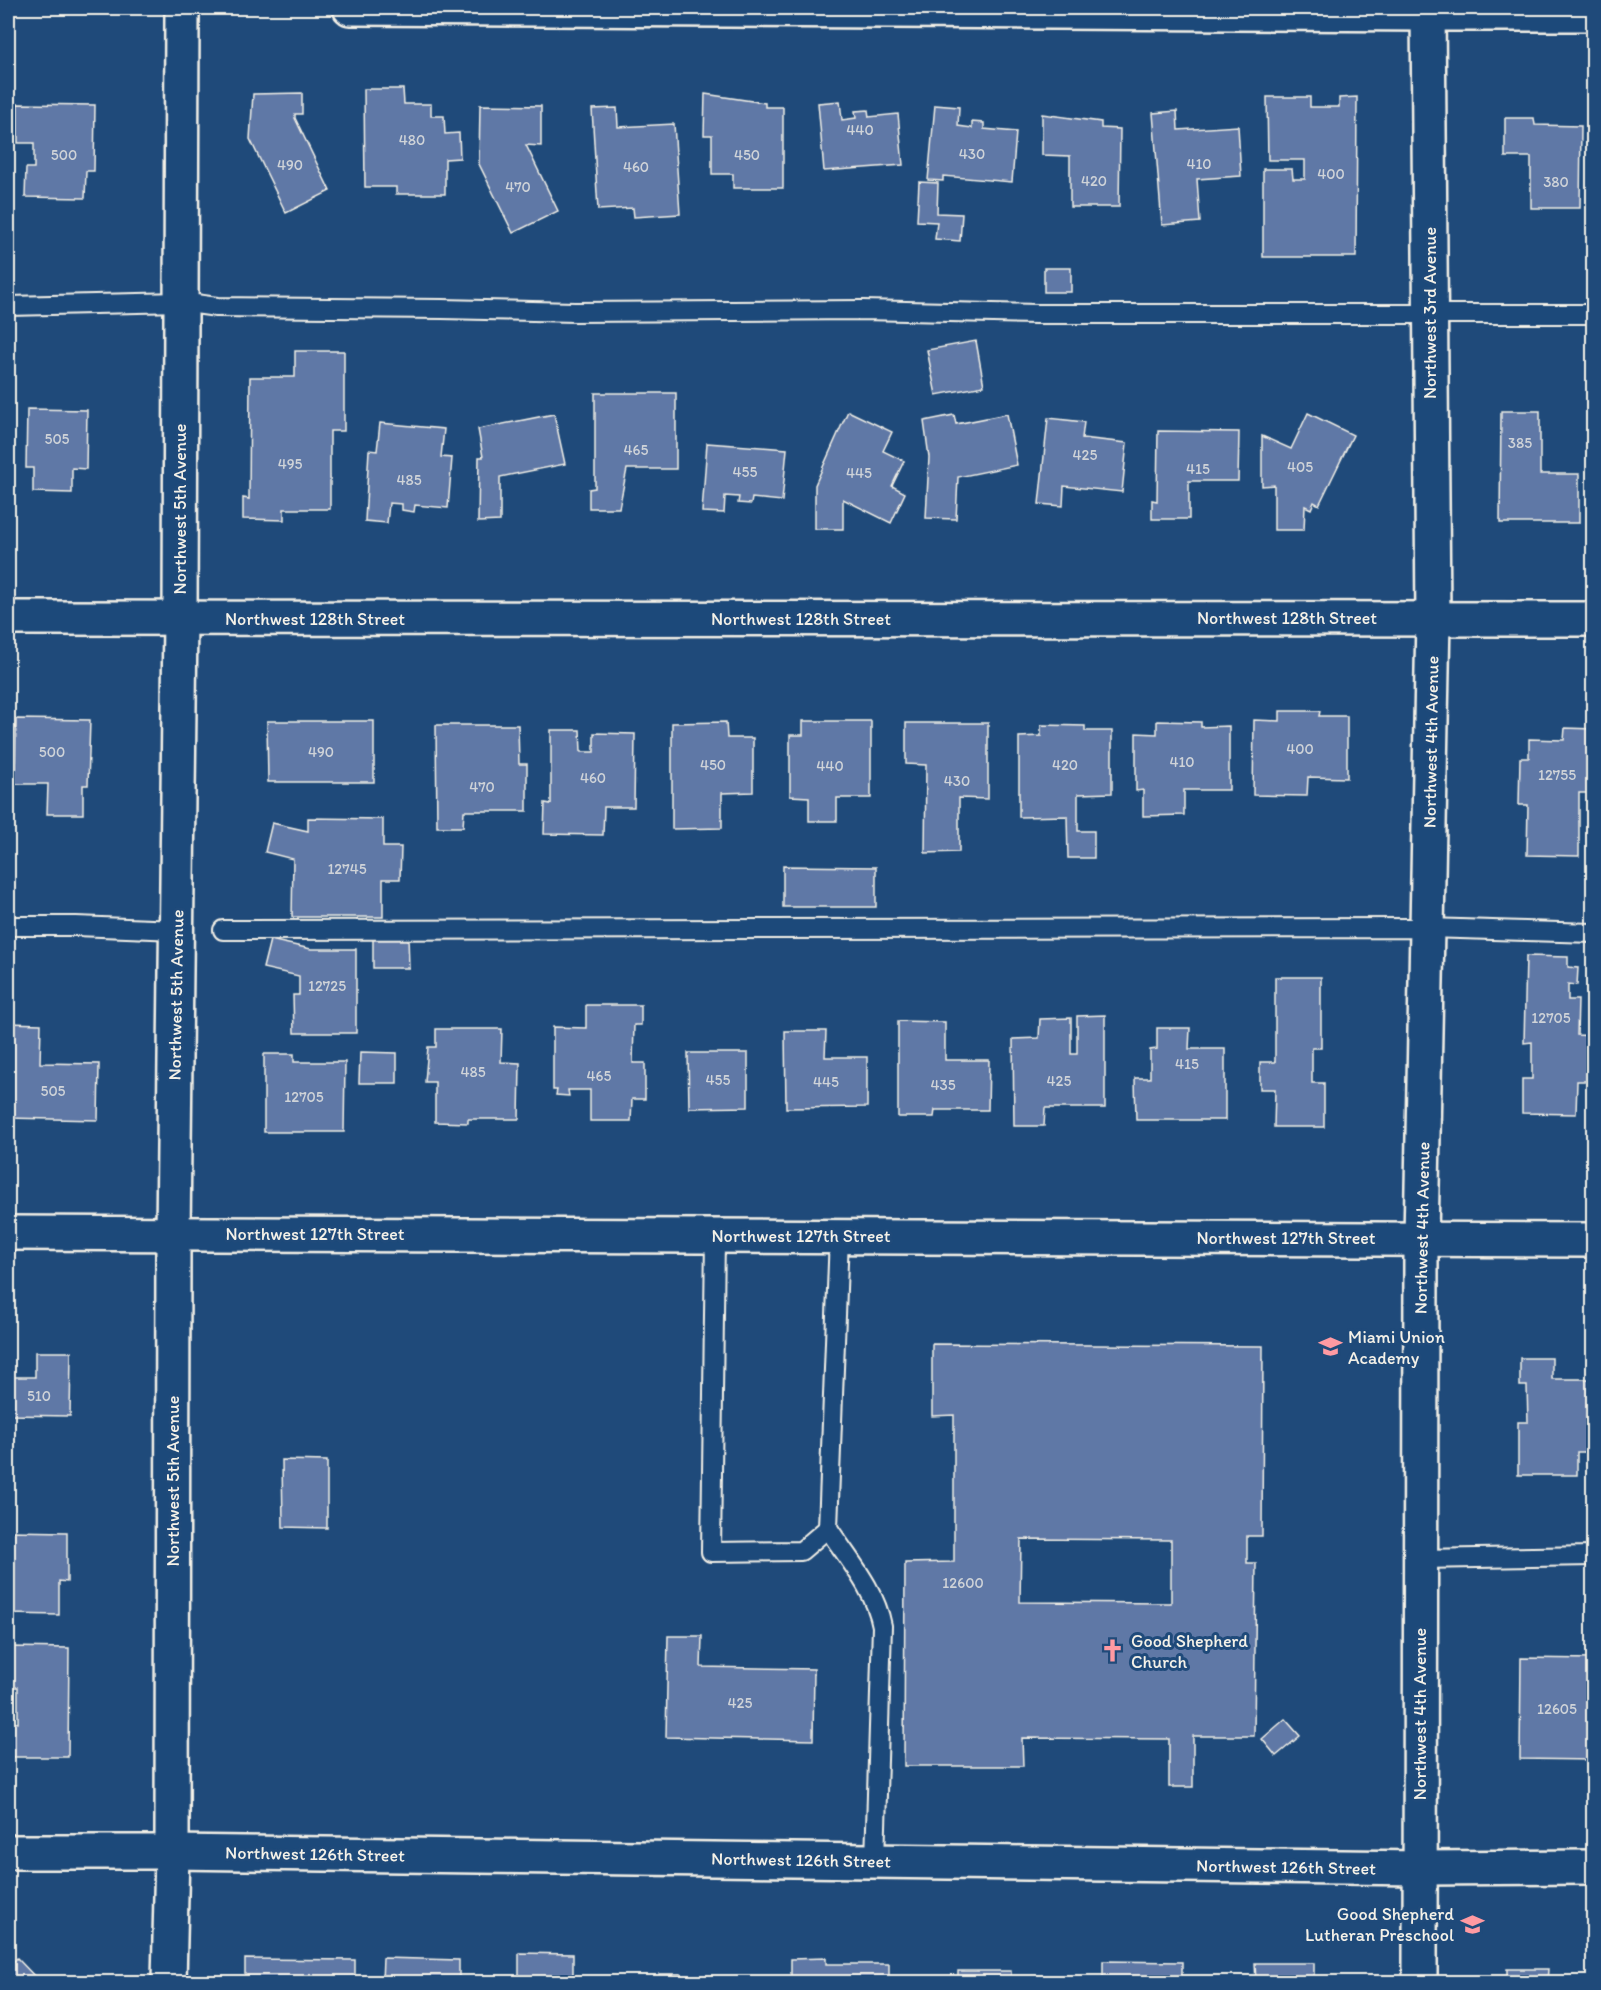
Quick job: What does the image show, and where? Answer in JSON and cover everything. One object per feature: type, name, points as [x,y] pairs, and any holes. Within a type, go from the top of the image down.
[{"type":"street","name":"Northwest 5th Avenue","points":[[169,1983],[172,1852],[173,1234],[180,619],[182,8]]},
{"type":"street","points":[[350,8],[1428,11],[1593,14]]},
{"type":"street","name":"Northwest 3rd Avenue","points":[[1428,11],[1433,618]]},
{"type":"street","name":"Northwest 128th Street","points":[[8,618],[1593,620]]},
{"type":"street","name":"Northwest 4th Avenue","points":[[1420,1983],[1421,1239],[1433,618]]},
{"type":"street","name":"Northwest 127th Street","points":[[8,1233],[1593,1240]]},
{"type":"street","name":"Northwest 126th Street","points":[[8,1852],[172,1852],[1420,1869],[1593,1867]]},
{"type":"lane","points":[[8,306],[181,302],[217,307],[575,312],[863,310],[1036,314],[1430,312],[1593,314]]},
{"type":"lane","points":[[8,926],[177,930]]},
{"type":"lane","points":[[223,930],[1428,928],[1593,933]]},
{"type":"lane","points":[[715,1236],[711,1552],[801,1551],[828,1528]]},
{"type":"lane","points":[[839,1236],[828,1528],[879,1608],[882,1626],[875,1861]]},
{"type":"lane","points":[[1420,1559],[1593,1556]]},
{"type":"building","points":[[364,89],[403,89],[404,104],[431,104],[431,116],[444,116],[445,134],[459,133],[460,158],[445,159],[445,194],[396,194],[396,187],[365,187]]},
{"type":"building","points":[[302,93],[302,114],[295,114],[295,118],[330,191],[286,213],[250,139],[253,94]]},
{"type":"building","points":[[705,94],[765,103],[765,107],[783,107],[783,188],[733,188],[733,174],[712,174],[712,135],[704,135]]},
{"type":"building","points":[[1267,97],[1310,97],[1310,107],[1339,107],[1339,98],[1357,97],[1356,257],[1263,257],[1263,169],[1292,169],[1293,179],[1305,179],[1305,160],[1268,160]]},
{"type":"building","points":[[840,101],[842,120],[856,118],[855,111],[868,110],[869,117],[898,114],[903,165],[824,171],[818,103]]},
{"type":"building","points":[[18,104],[95,105],[94,171],[86,171],[85,198],[25,197],[26,168],[34,168],[34,143],[18,143]]},
{"type":"building","points":[[480,105],[541,106],[541,146],[526,145],[558,211],[513,233],[479,164]]},
{"type":"building","points":[[935,105],[959,107],[958,126],[972,128],[972,122],[984,123],[984,129],[1016,132],[1012,182],[943,176],[943,181],[928,180]]},
{"type":"building","points":[[617,108],[618,127],[674,124],[680,214],[634,217],[633,208],[598,210],[592,109]]},
{"type":"building","points":[[1177,111],[1178,130],[1238,126],[1241,176],[1197,179],[1200,222],[1162,225],[1153,113]]},
{"type":"building","points":[[1042,114],[1101,122],[1101,128],[1120,129],[1119,207],[1070,207],[1070,156],[1042,155]]},
{"type":"building","points":[[1505,118],[1534,118],[1535,125],[1581,126],[1580,208],[1531,208],[1531,157],[1505,157]]},
{"type":"building","points":[[919,182],[938,183],[937,213],[962,214],[960,241],[935,239],[937,222],[917,221]]},
{"type":"building","points":[[1044,268],[1071,268],[1071,292],[1044,292]]},
{"type":"building","points":[[976,341],[984,386],[936,395],[927,350]]},
{"type":"building","points":[[295,351],[344,351],[344,431],[330,431],[330,509],[284,509],[284,520],[243,519],[243,498],[249,499],[250,377],[295,377]]},
{"type":"building","points":[[595,393],[676,393],[676,469],[627,469],[619,508],[589,508],[589,489],[595,488]]},
{"type":"building","points":[[27,409],[87,410],[86,469],[72,468],[72,493],[33,492],[33,468],[26,468]]},
{"type":"building","points":[[848,411],[892,432],[883,451],[904,461],[892,486],[905,493],[891,523],[843,499],[843,529],[815,529],[815,485]]},
{"type":"building","points":[[1501,411],[1540,411],[1540,474],[1579,474],[1579,523],[1500,523]]},
{"type":"building","points":[[1308,413],[1353,435],[1319,505],[1314,502],[1311,509],[1305,506],[1304,530],[1274,530],[1274,485],[1262,486],[1262,436],[1291,449]]},
{"type":"building","points":[[554,414],[565,464],[500,477],[500,521],[478,522],[479,457],[483,457],[478,429]]},
{"type":"building","points":[[1007,414],[1017,465],[958,477],[956,519],[926,518],[929,457],[924,421],[954,415],[956,424]]},
{"type":"building","points":[[1048,418],[1084,422],[1082,438],[1127,443],[1122,492],[1064,486],[1063,506],[1039,504]]},
{"type":"building","points":[[380,423],[444,429],[441,457],[452,458],[448,508],[415,505],[414,512],[402,510],[402,504],[389,503],[387,523],[365,521],[369,450],[377,451]]},
{"type":"building","points":[[1158,431],[1239,432],[1238,481],[1189,481],[1189,519],[1152,519],[1152,500],[1157,501]]},
{"type":"building","points":[[707,443],[787,449],[782,501],[752,498],[751,504],[738,503],[739,497],[725,496],[724,513],[702,512]]},
{"type":"building","points":[[1280,711],[1320,711],[1319,716],[1347,716],[1347,778],[1308,777],[1307,796],[1253,795],[1254,720],[1280,721]]},
{"type":"building","points":[[16,719],[90,720],[88,785],[83,785],[83,814],[47,814],[48,784],[15,784]]},
{"type":"building","points":[[267,721],[374,721],[374,782],[268,782]]},
{"type":"building","points":[[803,721],[871,721],[871,798],[837,798],[837,821],[809,821],[809,797],[790,796],[790,735],[803,735]]},
{"type":"building","points":[[1157,721],[1201,722],[1201,727],[1229,726],[1229,790],[1184,790],[1184,815],[1143,816],[1143,790],[1136,791],[1136,733],[1157,734]]},
{"type":"building","points":[[726,722],[727,738],[753,738],[753,792],[722,793],[722,828],[672,829],[672,723]]},
{"type":"building","points":[[906,723],[988,723],[988,799],[959,798],[959,852],[925,853],[926,765],[906,764]]},
{"type":"building","points":[[436,725],[518,725],[519,764],[527,764],[527,811],[464,811],[463,827],[437,827]]},
{"type":"building","points":[[1041,725],[1085,726],[1085,731],[1112,731],[1112,793],[1078,794],[1078,831],[1094,831],[1094,858],[1068,858],[1067,816],[1019,817],[1019,737],[1041,736]]},
{"type":"building","points":[[1565,728],[1594,729],[1594,793],[1579,793],[1579,856],[1527,855],[1528,805],[1519,805],[1520,758],[1529,758],[1529,739],[1564,740]]},
{"type":"building","points":[[551,730],[580,730],[581,752],[594,752],[594,733],[635,734],[634,807],[604,807],[603,835],[544,834],[545,803],[551,804]]},
{"type":"building","points":[[308,818],[383,819],[383,847],[401,847],[400,879],[383,879],[383,917],[292,917],[293,859],[265,852],[272,823],[308,831]]},
{"type":"building","points":[[783,866],[876,867],[876,907],[783,907]]},
{"type":"building","points":[[408,936],[409,968],[373,968],[373,937]]},
{"type":"building","points":[[270,940],[311,949],[356,949],[356,1033],[294,1033],[293,995],[299,995],[299,976],[263,968]]},
{"type":"building","points":[[1526,956],[1568,957],[1568,967],[1578,968],[1577,985],[1568,984],[1568,1000],[1578,1000],[1577,1035],[1594,1036],[1594,1081],[1577,1081],[1576,1114],[1522,1113],[1522,1079],[1532,1079],[1532,1042],[1524,1043]]},
{"type":"building","points":[[1275,977],[1321,977],[1321,1048],[1312,1048],[1312,1083],[1324,1083],[1324,1127],[1274,1127],[1275,1089],[1260,1089],[1260,1062],[1275,1062]]},
{"type":"building","points":[[586,1005],[641,1005],[641,1025],[634,1025],[633,1063],[645,1063],[645,1099],[632,1099],[631,1121],[590,1121],[590,1090],[568,1090],[569,1096],[556,1095],[557,1090],[553,1090],[553,1027],[586,1028]]},
{"type":"building","points":[[1105,1015],[1105,1108],[1045,1108],[1044,1126],[1014,1126],[1013,1039],[1039,1038],[1040,1019],[1071,1018],[1071,1054],[1077,1054],[1077,1016]]},
{"type":"building","points":[[898,1021],[945,1022],[945,1060],[989,1060],[988,1110],[935,1110],[934,1117],[898,1117]]},
{"type":"building","points":[[8,1023],[41,1024],[40,1063],[99,1064],[98,1120],[8,1118]]},
{"type":"building","points":[[1157,1028],[1190,1028],[1189,1049],[1225,1049],[1225,1120],[1136,1120],[1135,1078],[1150,1078],[1150,1050],[1157,1049]]},
{"type":"building","points":[[436,1029],[502,1029],[501,1062],[520,1063],[519,1119],[468,1119],[468,1123],[435,1122],[435,1082],[425,1082],[428,1047],[436,1047]]},
{"type":"building","points":[[785,1031],[826,1031],[825,1057],[867,1057],[867,1107],[786,1108]]},
{"type":"building","points":[[360,1052],[397,1053],[397,1083],[359,1083]]},
{"type":"building","points":[[688,1053],[748,1053],[748,1107],[689,1108]]},
{"type":"building","points":[[264,1054],[294,1054],[294,1062],[345,1062],[344,1132],[264,1132]]},
{"type":"building","points":[[932,1344],[1263,1346],[1262,1536],[1247,1536],[1247,1563],[1256,1563],[1254,1736],[1193,1736],[1193,1787],[1169,1787],[1169,1739],[1022,1738],[1023,1766],[904,1766],[905,1563],[954,1562],[954,1415],[932,1416]],"holes":[[[1021,1539],[1171,1540],[1171,1603],[1020,1602]]]},
{"type":"building","points":[[35,1352],[71,1352],[70,1416],[8,1415],[8,1377],[35,1377]]},
{"type":"building","points":[[1520,1358],[1552,1358],[1552,1379],[1594,1379],[1594,1452],[1577,1452],[1577,1475],[1518,1475],[1518,1422],[1528,1422],[1527,1386],[1520,1386]]},
{"type":"building","points":[[282,1460],[327,1461],[327,1528],[283,1527]]},
{"type":"building","points":[[8,1531],[67,1532],[67,1582],[59,1581],[59,1615],[8,1614]]},
{"type":"building","points":[[668,1636],[702,1636],[701,1667],[814,1669],[813,1740],[666,1737]]},
{"type":"building","points":[[8,1647],[69,1648],[68,1757],[8,1757],[8,1722],[18,1723],[18,1687],[8,1687]]},
{"type":"building","points":[[1521,1658],[1594,1659],[1594,1760],[1520,1759]]},
{"type":"building","points":[[1285,1719],[1300,1736],[1276,1756],[1262,1739]]},
{"type":"building","points":[[519,1953],[573,1954],[573,1977],[599,1977],[599,1982],[519,1982]]},
{"type":"building","points":[[17,1958],[40,1982],[8,1982],[8,1967]]},
{"type":"building","points":[[383,1958],[459,1960],[459,1982],[382,1982]]},
{"type":"building","points":[[826,1958],[826,1964],[889,1964],[889,1982],[791,1982],[791,1959]]},
{"type":"building","points":[[245,1959],[355,1960],[355,1982],[245,1982]]},
{"type":"building","points":[[1103,1961],[1182,1962],[1182,1982],[1103,1982]]},
{"type":"building","points":[[1255,1963],[1314,1963],[1314,1982],[1256,1982]]},
{"type":"building","points":[[1507,1969],[1548,1969],[1547,1982],[1507,1982]]},
{"type":"building","points":[[958,1971],[1011,1971],[1011,1980],[1042,1980],[1042,1982],[958,1982]]},
{"type":"building","points":[[659,1974],[680,1974],[680,1977],[774,1979],[774,1982],[659,1982]]},
{"type":"place","name":"Miami Union Academy","points":[[1330,1347]]},
{"type":"place","name":"Good Shepherd Church","points":[[1113,1651]]},
{"type":"place","name":"Good Shepherd Lutheran Preschool","points":[[1472,1924]]}]
